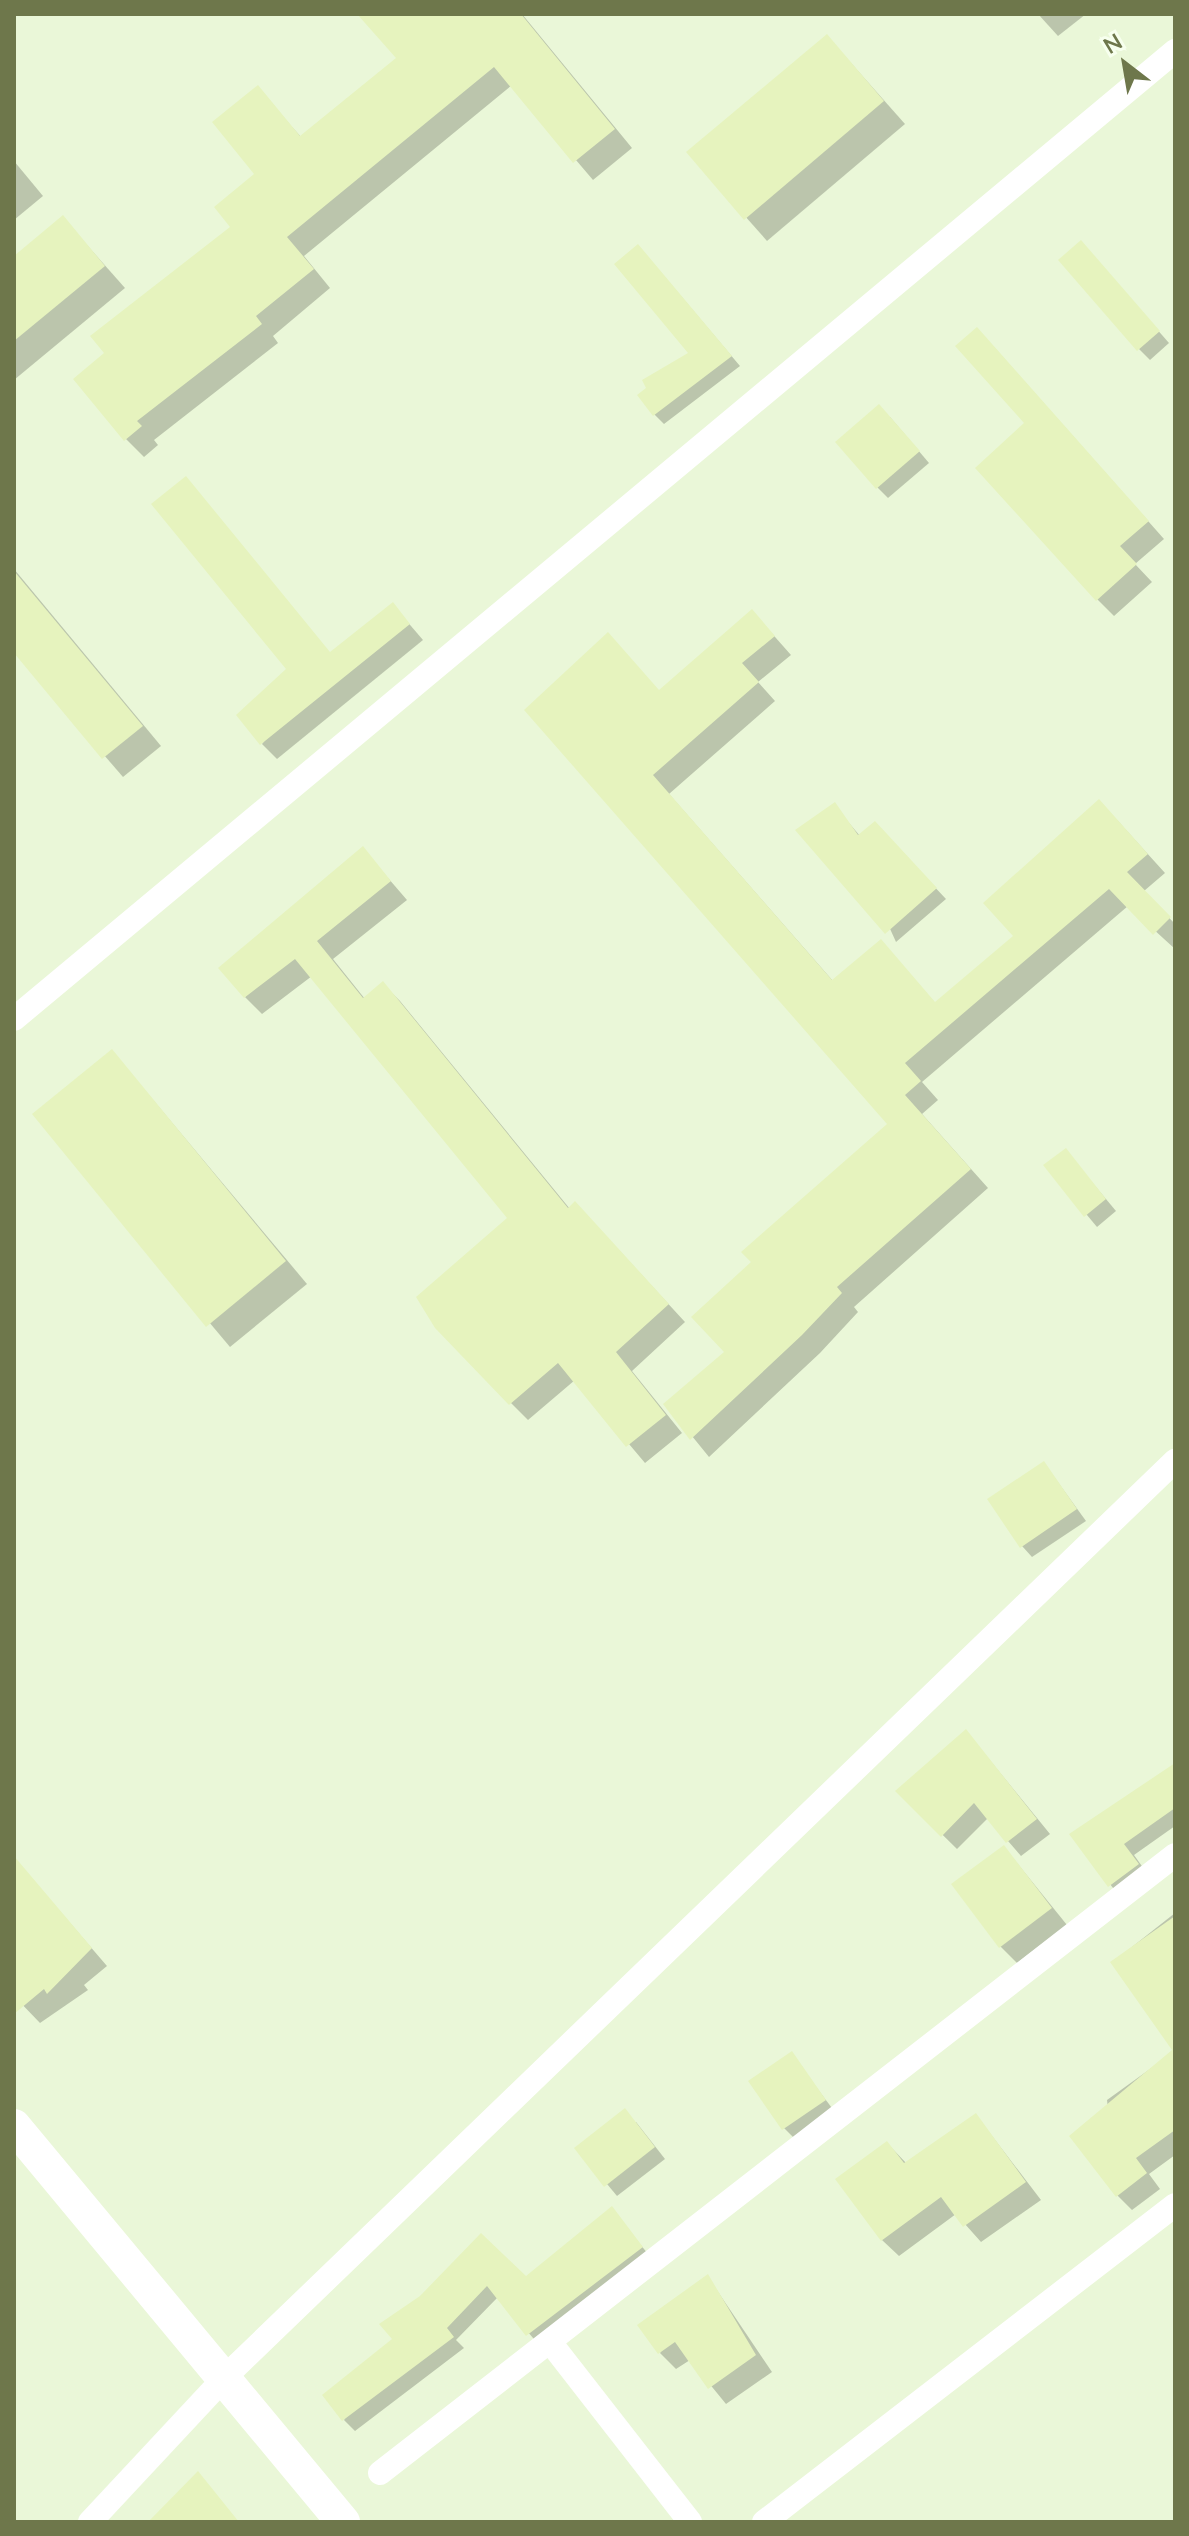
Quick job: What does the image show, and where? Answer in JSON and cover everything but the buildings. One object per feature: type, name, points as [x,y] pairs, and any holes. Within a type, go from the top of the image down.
[{"type":"street","points":[[14,1019],[1175,51]]},
{"type":"street","points":[[90,2522],[225,2377],[1175,1461]]},
{"type":"street","points":[[380,2473],[1175,1855]]},
{"type":"street","points":[[14,2126],[343,2522]]},
{"type":"street","points":[[764,2522],[1175,2205]]},
{"type":"street","points":[[550,2342],[690,2522]]},
{"type":"shaded area","points":[[14,14],[1175,14],[1175,2522],[14,2522]]}]
